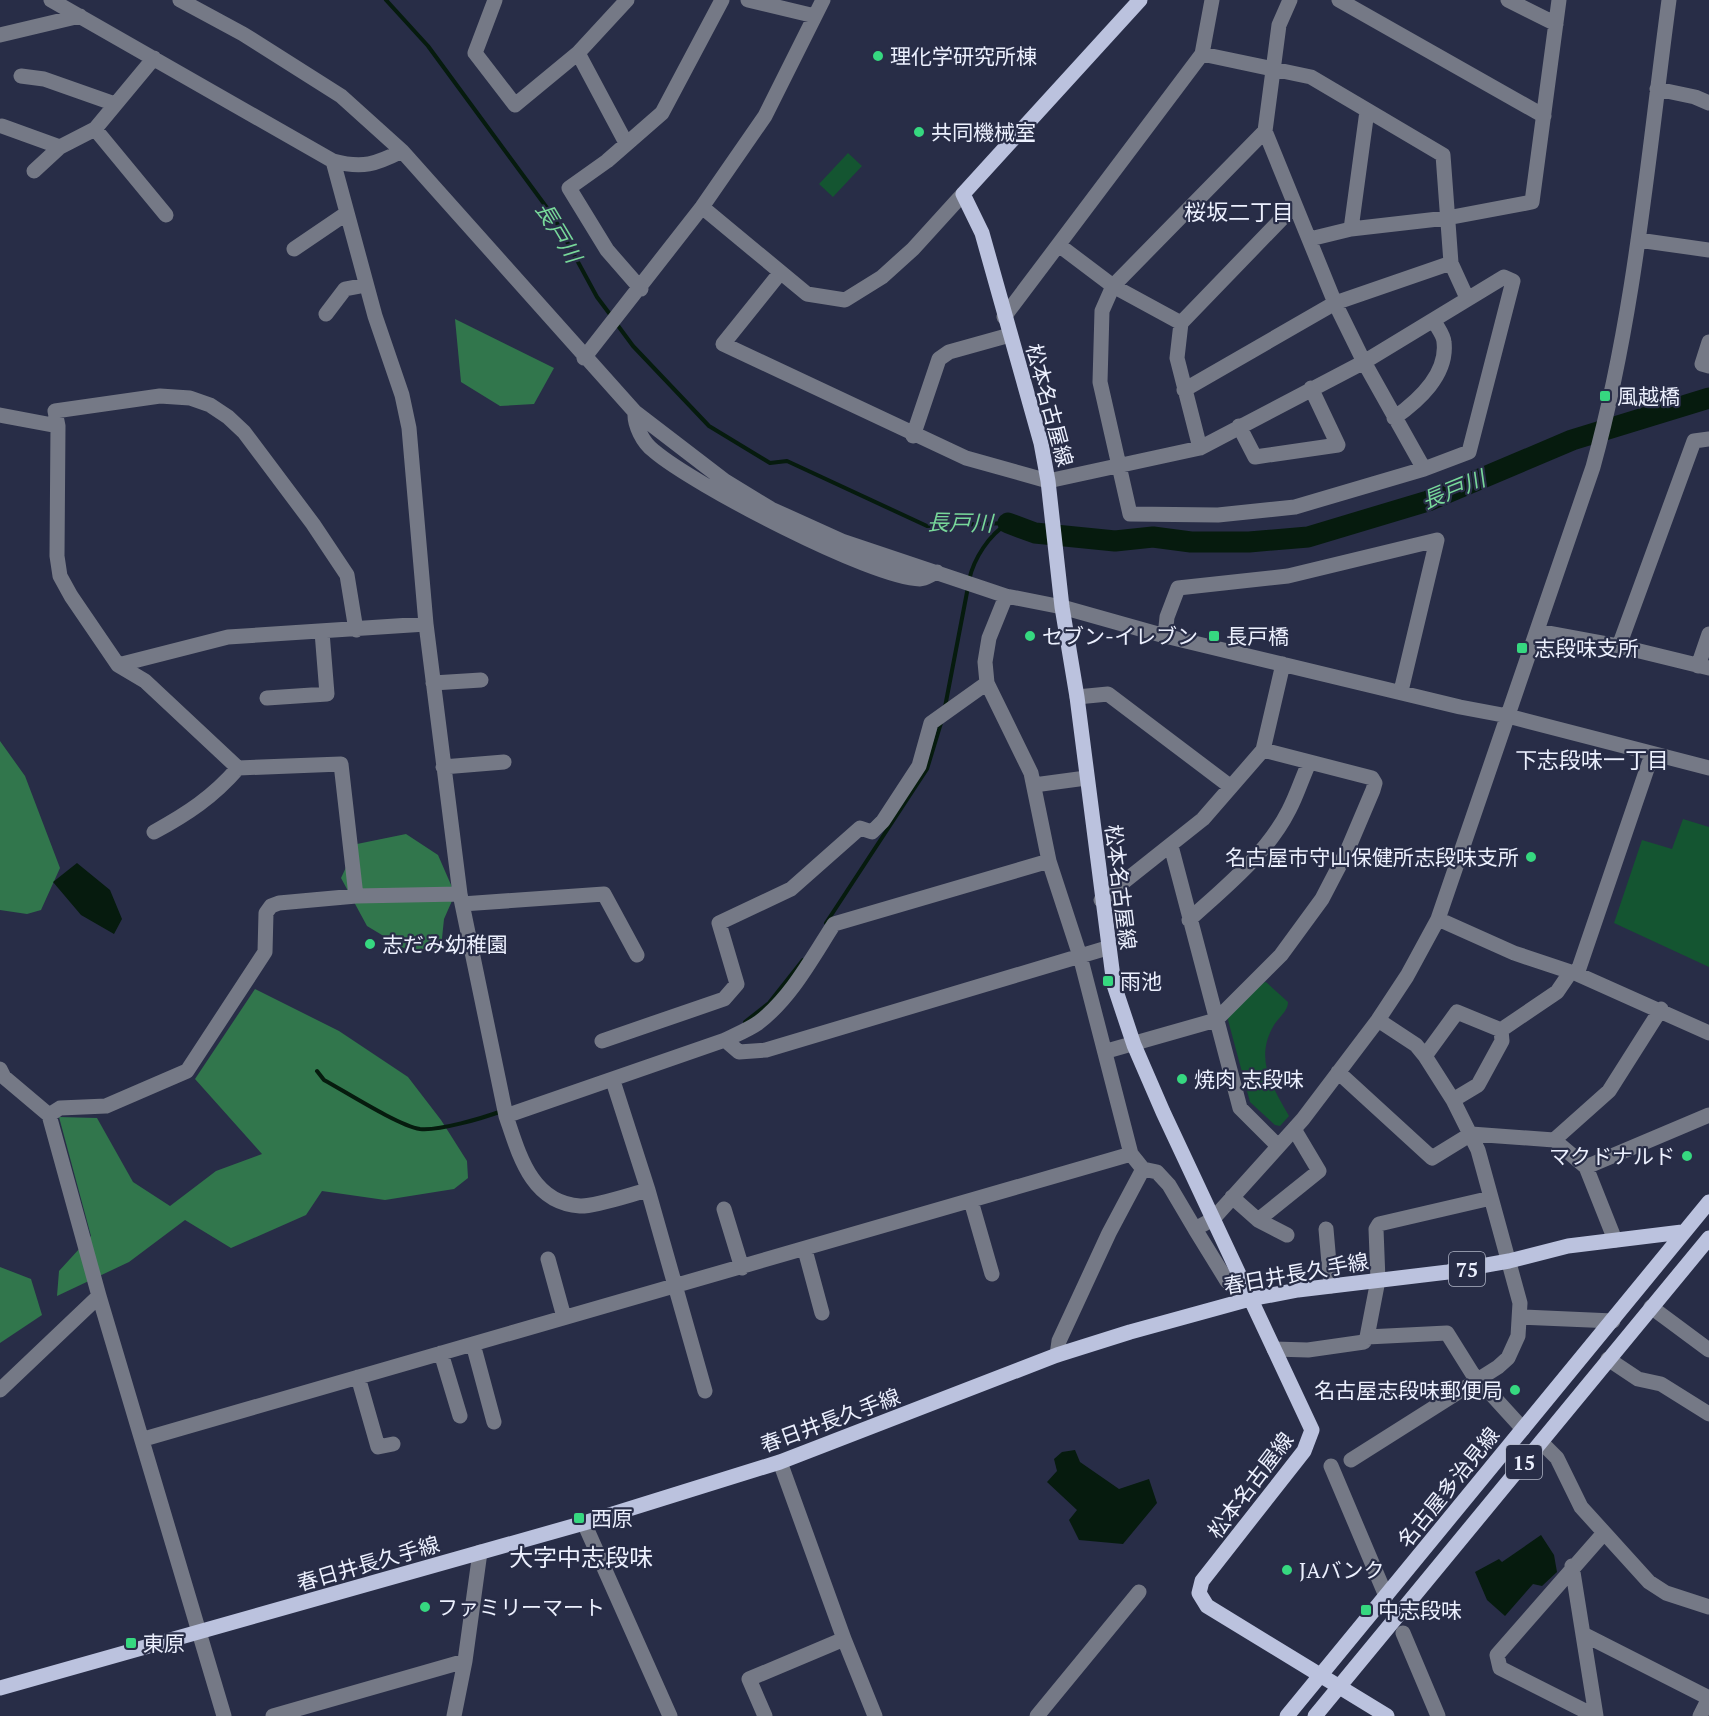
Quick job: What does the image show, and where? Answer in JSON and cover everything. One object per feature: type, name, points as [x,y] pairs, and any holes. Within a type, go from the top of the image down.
[{"type":"main road","points":[[963,194],[1140,0]]},
{"type":"main road","name":"松本名古屋線","points":[[963,194],[982,232],[1041,443],[1054,523],[1062,607],[1077,697],[1107,948],[1114,985],[1134,1045],[1312,1430],[1312,1436],[1304,1451],[1202,1581],[1199,1593],[1207,1606],[1387,1716]]},
{"type":"main road","name":"名古屋多治見線","points":[[1287,1716],[1613,1321],[1682,1232],[1709,1202]]},
{"type":"main road","name":"春日井長久手線","points":[[0,1688],[200,1634],[584,1523],[780,1462],[1057,1355],[1250,1299],[1509,1261],[1568,1246],[1682,1232]]},
{"type":"main road","name":"名古屋多治見線","points":[[1315,1716],[1709,1238]]},
{"type":"street","points":[[51,0],[333,161],[354,166],[378,163],[402,151]]},
{"type":"street","points":[[180,0],[243,34],[341,96],[402,151],[584,358],[635,412],[634,422],[652,450],[699,481],[760,514],[883,571],[922,579],[937,572],[1006,596],[1062,607],[1165,636],[1460,707],[1508,716],[1709,768]]},
{"type":"street","points":[[495,0],[475,53],[515,105],[578,53],[627,0]]},
{"type":"street","points":[[641,289],[608,250],[569,188],[662,113],[722,0]]},
{"type":"street","points":[[748,0],[815,16]]},
{"type":"street","points":[[584,358],[641,289],[702,207],[765,116],[823,0]]},
{"type":"street","points":[[1004,317],[1060,246],[1202,54],[1212,0]]},
{"type":"street","points":[[1290,0],[1279,25],[1265,131],[1335,303],[1394,418],[1424,469]]},
{"type":"street","points":[[1339,0],[1544,116]]},
{"type":"street","points":[[1508,0],[1556,24]]},
{"type":"street","points":[[1310,239],[1351,229],[1447,218],[1532,202],[1559,0]]},
{"type":"street","points":[[1195,1229],[1213,1219],[1294,1129],[1378,1020],[1407,976],[1438,919],[1593,467],[1610,405],[1638,240],[1669,0]]},
{"type":"street","points":[[0,35],[80,16]]},
{"type":"street","points":[[578,53],[626,143]]},
{"type":"street","points":[[1202,54],[1273,67],[1311,77],[1443,155],[1451,263],[1467,298]]},
{"type":"street","points":[[34,171],[60,147],[95,129],[154,58]]},
{"type":"street","points":[[21,76],[44,79],[115,104]]},
{"type":"street","points":[[1657,89],[1695,97],[1709,104]]},
{"type":"street","points":[[1351,229],[1367,111]]},
{"type":"street","points":[[2,126],[60,147]]},
{"type":"street","points":[[95,129],[166,214]]},
{"type":"street","points":[[780,273],[723,344],[914,436],[966,458],[1048,481],[1119,466],[1200,448],[1364,362],[1504,277],[1514,281],[1469,452],[1424,469],[1295,507],[1218,514],[1130,514],[1119,466],[1100,382],[1102,311],[1113,286],[1265,131]]},
{"type":"street","points":[[333,161],[366,285],[402,395],[409,428],[426,624],[461,899],[504,1110],[525,1169],[533,1183],[553,1198],[581,1207],[648,1190]]},
{"type":"street","points":[[702,207],[807,294],[845,300],[882,277],[913,249],[963,194]]},
{"type":"street","points":[[1200,448],[1177,358],[1181,323],[1295,205]]},
{"type":"street","points":[[294,249],[347,213]]},
{"type":"street","points":[[1638,240],[1709,250]]},
{"type":"street","points":[[1060,246],[1113,286],[1181,323]]},
{"type":"street","points":[[1184,390],[1335,303],[1451,263]]},
{"type":"street","points":[[326,314],[345,289],[366,285]]},
{"type":"street","points":[[1394,418],[1419,400],[1440,370],[1445,342],[1434,321]]},
{"type":"street","points":[[914,436],[939,359],[949,352],[1010,336]]},
{"type":"street","points":[[1709,342],[1702,363],[1709,366]]},
{"type":"street","points":[[1239,426],[1255,457],[1338,445],[1311,388]]},
{"type":"street","points":[[356,630],[347,575],[244,432],[228,417],[210,405],[190,398],[160,396],[55,411],[58,426],[57,556],[60,576],[118,665],[145,681],[238,768],[341,764],[356,896]]},
{"type":"street","points":[[0,416],[58,426]]},
{"type":"street","points":[[1619,646],[1694,441],[1709,439]]},
{"type":"street","points":[[1165,636],[1167,617],[1178,588],[1288,576],[1437,540],[1401,691]]},
{"type":"street","points":[[1006,596],[989,638],[985,662],[987,683],[1031,773],[1048,861],[1080,956],[1107,1051],[1131,1154],[1143,1169],[1157,1172],[1169,1185],[1227,1281],[1241,1279]]},
{"type":"street","points":[[118,665],[228,637],[426,624]]},
{"type":"street","points":[[1538,631],[1619,646],[1704,667],[1709,634]]},
{"type":"street","points":[[267,698],[327,694],[322,632]]},
{"type":"street","points":[[1101,900],[1203,819],[1263,750],[1283,664]]},
{"type":"street","points":[[433,683],[481,680]]},
{"type":"street","points":[[602,1041],[724,999],[737,984],[719,923],[791,889],[860,828],[872,832],[883,821],[919,766],[931,723],[987,683]]},
{"type":"street","points":[[1077,697],[1108,694],[1231,787]]},
{"type":"street","points":[[1107,1051],[1216,1020],[1281,955],[1322,898],[1348,849],[1373,790],[1375,783],[1371,778],[1263,750]]},
{"type":"street","points":[[443,766],[504,762]]},
{"type":"street","points":[[1189,920],[1235,878],[1273,837],[1289,810],[1309,763]]},
{"type":"street","points":[[1501,1030],[1557,992],[1574,973],[1648,763]]},
{"type":"street","points":[[154,832],[192,812],[220,789],[238,768]]},
{"type":"street","points":[[1034,785],[1086,778]]},
{"type":"street","points":[[1171,846],[1240,1108],[1278,1146]]},
{"type":"street","points":[[504,1110],[613,1081],[725,1040],[757,1023],[778,1003],[806,969],[834,924],[1048,861]]},
{"type":"street","points":[[49,1115],[60,1108],[106,1106],[188,1071],[265,952],[266,913],[271,906],[279,903],[356,896],[461,899],[604,894],[637,955]]},
{"type":"street","points":[[1438,919],[1514,953],[1574,973],[1661,1009],[1709,1033]]},
{"type":"street","points":[[725,1040],[739,1052],[766,1050],[1107,948]]},
{"type":"street","points":[[1554,1140],[1609,1091],[1661,1009]]},
{"type":"street","points":[[1425,1056],[1457,1012],[1501,1030]]},
{"type":"street","points":[[1351,1460],[1478,1381],[1508,1358],[1518,1336],[1521,1317],[1509,1261],[1471,1134],[1425,1056],[1416,1045],[1378,1020]]},
{"type":"street","points":[[1453,1100],[1478,1085],[1502,1041],[1501,1030]]},
{"type":"street","points":[[0,1069],[4,1077],[49,1115],[99,1296],[144,1438],[224,1716]]},
{"type":"street","points":[[1338,1072],[1382,1111],[1427,1156],[1432,1158],[1471,1134],[1554,1140],[1586,1167],[1615,1240]]},
{"type":"street","points":[[613,1081],[648,1190],[705,1390]]},
{"type":"street","points":[[1586,1167],[1709,1115]]},
{"type":"street","points":[[1258,1220],[1319,1171],[1294,1129]]},
{"type":"street","points":[[144,1438],[805,1250],[1131,1154]]},
{"type":"street","points":[[1057,1355],[1059,1341],[1108,1233],[1143,1169]]},
{"type":"street","points":[[1232,1197],[1258,1220],[1287,1235]]},
{"type":"street","points":[[1274,1349],[1308,1350],[1364,1342],[1367,1337],[1378,1280],[1376,1229],[1379,1224],[1491,1197]]},
{"type":"street","points":[[971,1202],[992,1274]]},
{"type":"street","points":[[724,1209],[742,1268]]},
{"type":"street","points":[[1326,1229],[1331,1286]]},
{"type":"street","points":[[805,1250],[822,1313]]},
{"type":"street","points":[[548,1259],[564,1317]]},
{"type":"street","points":[[0,1390],[99,1296]]},
{"type":"street","points":[[1651,1307],[1709,1350]]},
{"type":"street","points":[[1521,1317],[1613,1321]]},
{"type":"street","points":[[1367,1337],[1447,1333],[1478,1381],[1523,1429]]},
{"type":"street","points":[[473,1344],[494,1422]]},
{"type":"street","points":[[441,1353],[460,1416]]},
{"type":"street","points":[[1608,1359],[1638,1379],[1661,1384],[1709,1414]]},
{"type":"street","points":[[358,1377],[378,1447],[393,1444]]},
{"type":"street","points":[[1541,1442],[1557,1458],[1581,1507],[1603,1534],[1649,1582],[1666,1593],[1709,1607]]},
{"type":"street","points":[[780,1462],[844,1639],[875,1716]]},
{"type":"street","points":[[1331,1466],[1386,1596]]},
{"type":"street","points":[[584,1523],[665,1715]]},
{"type":"street","points":[[1595,1716],[1500,1668],[1497,1654],[1572,1566],[1603,1534]]},
{"type":"street","points":[[454,1716],[465,1660],[480,1552]]},
{"type":"street","points":[[1572,1566],[1595,1716]]},
{"type":"street","points":[[1037,1716],[1139,1592]]},
{"type":"street","points":[[1404,1633],[1438,1716]]},
{"type":"street","points":[[1583,1634],[1709,1698],[1700,1716]]},
{"type":"street","points":[[765,1716],[749,1679],[844,1639]]},
{"type":"street","points":[[273,1716],[465,1660]]},
{"type":"green space","points":[[848,153],[862,166],[833,197],[819,184]]},
{"type":"green space","points":[[455,319],[554,368],[534,404],[500,406],[461,382]]},
{"type":"green space","points":[[0,741],[25,776],[60,868],[41,910],[27,914],[0,910]]},
{"type":"green space","points":[[1683,819],[1709,827],[1709,967],[1614,923],[1642,840],[1672,849]]},
{"type":"green space","points":[[406,834],[438,855],[455,894],[444,919],[441,948],[407,950],[367,926],[341,878],[357,844]]},
{"type":"green space","points":[[1266,982],[1288,1002],[1285,1011],[1268,1037],[1265,1061],[1272,1083],[1289,1116],[1280,1126],[1275,1125],[1250,1102],[1228,1020],[1228,1017],[1262,983]]},
{"type":"green space","points":[[255,989],[339,1031],[408,1077],[441,1120],[467,1161],[468,1178],[454,1189],[385,1200],[322,1191],[306,1215],[231,1248],[185,1220],[129,1262],[57,1296],[59,1271],[91,1236],[59,1117],[97,1118],[133,1182],[170,1206],[216,1171],[262,1154],[195,1079]]},
{"type":"green space","points":[[0,1267],[31,1279],[42,1315],[0,1343]]},
{"type":"shaded area","points":[[77,863],[110,890],[122,919],[114,934],[81,915],[53,882]]},
{"type":"shaded area","points":[[1075,1450],[1080,1462],[1119,1489],[1149,1479],[1157,1503],[1123,1544],[1079,1540],[1069,1520],[1077,1510],[1047,1482],[1057,1471],[1054,1459],[1062,1452]]},
{"type":"shaded area","points":[[1541,1535],[1554,1555],[1557,1572],[1542,1586],[1533,1584],[1505,1616],[1487,1600],[1475,1572],[1499,1559],[1502,1562]]},
{"type":"waterway","name":"長戸川","points":[[386,0],[428,46],[553,216],[597,297],[612,317]]},
{"type":"waterway","name":"長戸川","points":[[616,323],[633,346],[709,426],[770,463],[787,461],[927,526],[1008,523]]},
{"type":"waterway","name":"長戸川","points":[[1008,523],[1035,533],[1115,541],[1153,537],[1191,542],[1249,542],[1308,537],[1428,501],[1572,440],[1709,398]]},
{"type":"waterway","points":[[969,580],[983,548],[1008,523]]},
{"type":"waterway","points":[[945,707],[968,587]]},
{"type":"waterway","points":[[826,923],[927,769],[941,723]]},
{"type":"waterway","points":[[745,1022],[769,1003],[803,960]]},
{"type":"waterway","points":[[317,1071],[324,1080],[372,1108],[399,1122],[420,1129],[449,1126],[502,1111]]},
{"type":"place","name":"理化学研究所棟","points":[[878,56]]},
{"type":"place","name":"共同機械室","points":[[919,132]]},
{"type":"place","name":"風越橋","points":[[1605,396]]},
{"type":"place","name":"セブン-イレブン","points":[[1030,636]]},
{"type":"place","name":"長戸橋","points":[[1214,636]]},
{"type":"place","name":"志段味支所","points":[[1522,648]]},
{"type":"place","name":"名古屋市守山保健所志段味支所","points":[[1531,857]]},
{"type":"place","name":"志だみ幼稚園","points":[[370,944]]},
{"type":"place","name":"雨池","points":[[1108,981]]},
{"type":"place","name":"焼肉 志段味","points":[[1182,1079]]},
{"type":"place","name":"マクドナルド","points":[[1687,1156]]},
{"type":"place","name":"名古屋志段味郵便局","points":[[1515,1390]]},
{"type":"place","name":"西原","points":[[579,1518]]},
{"type":"place","name":"JAバンク","points":[[1287,1570]]},
{"type":"place","name":"ファミリーマート","points":[[425,1607]]},
{"type":"place","name":"中志段味","points":[[1366,1610]]},
{"type":"place","name":"東原","points":[[131,1643]]},
{"type":"district","name":"桜坂二丁目","points":[[1239,211]]},
{"type":"district","name":"下志段味一丁目","points":[[1592,759]]},
{"type":"district","name":"大字中志段味","points":[[581,1557]]}]
